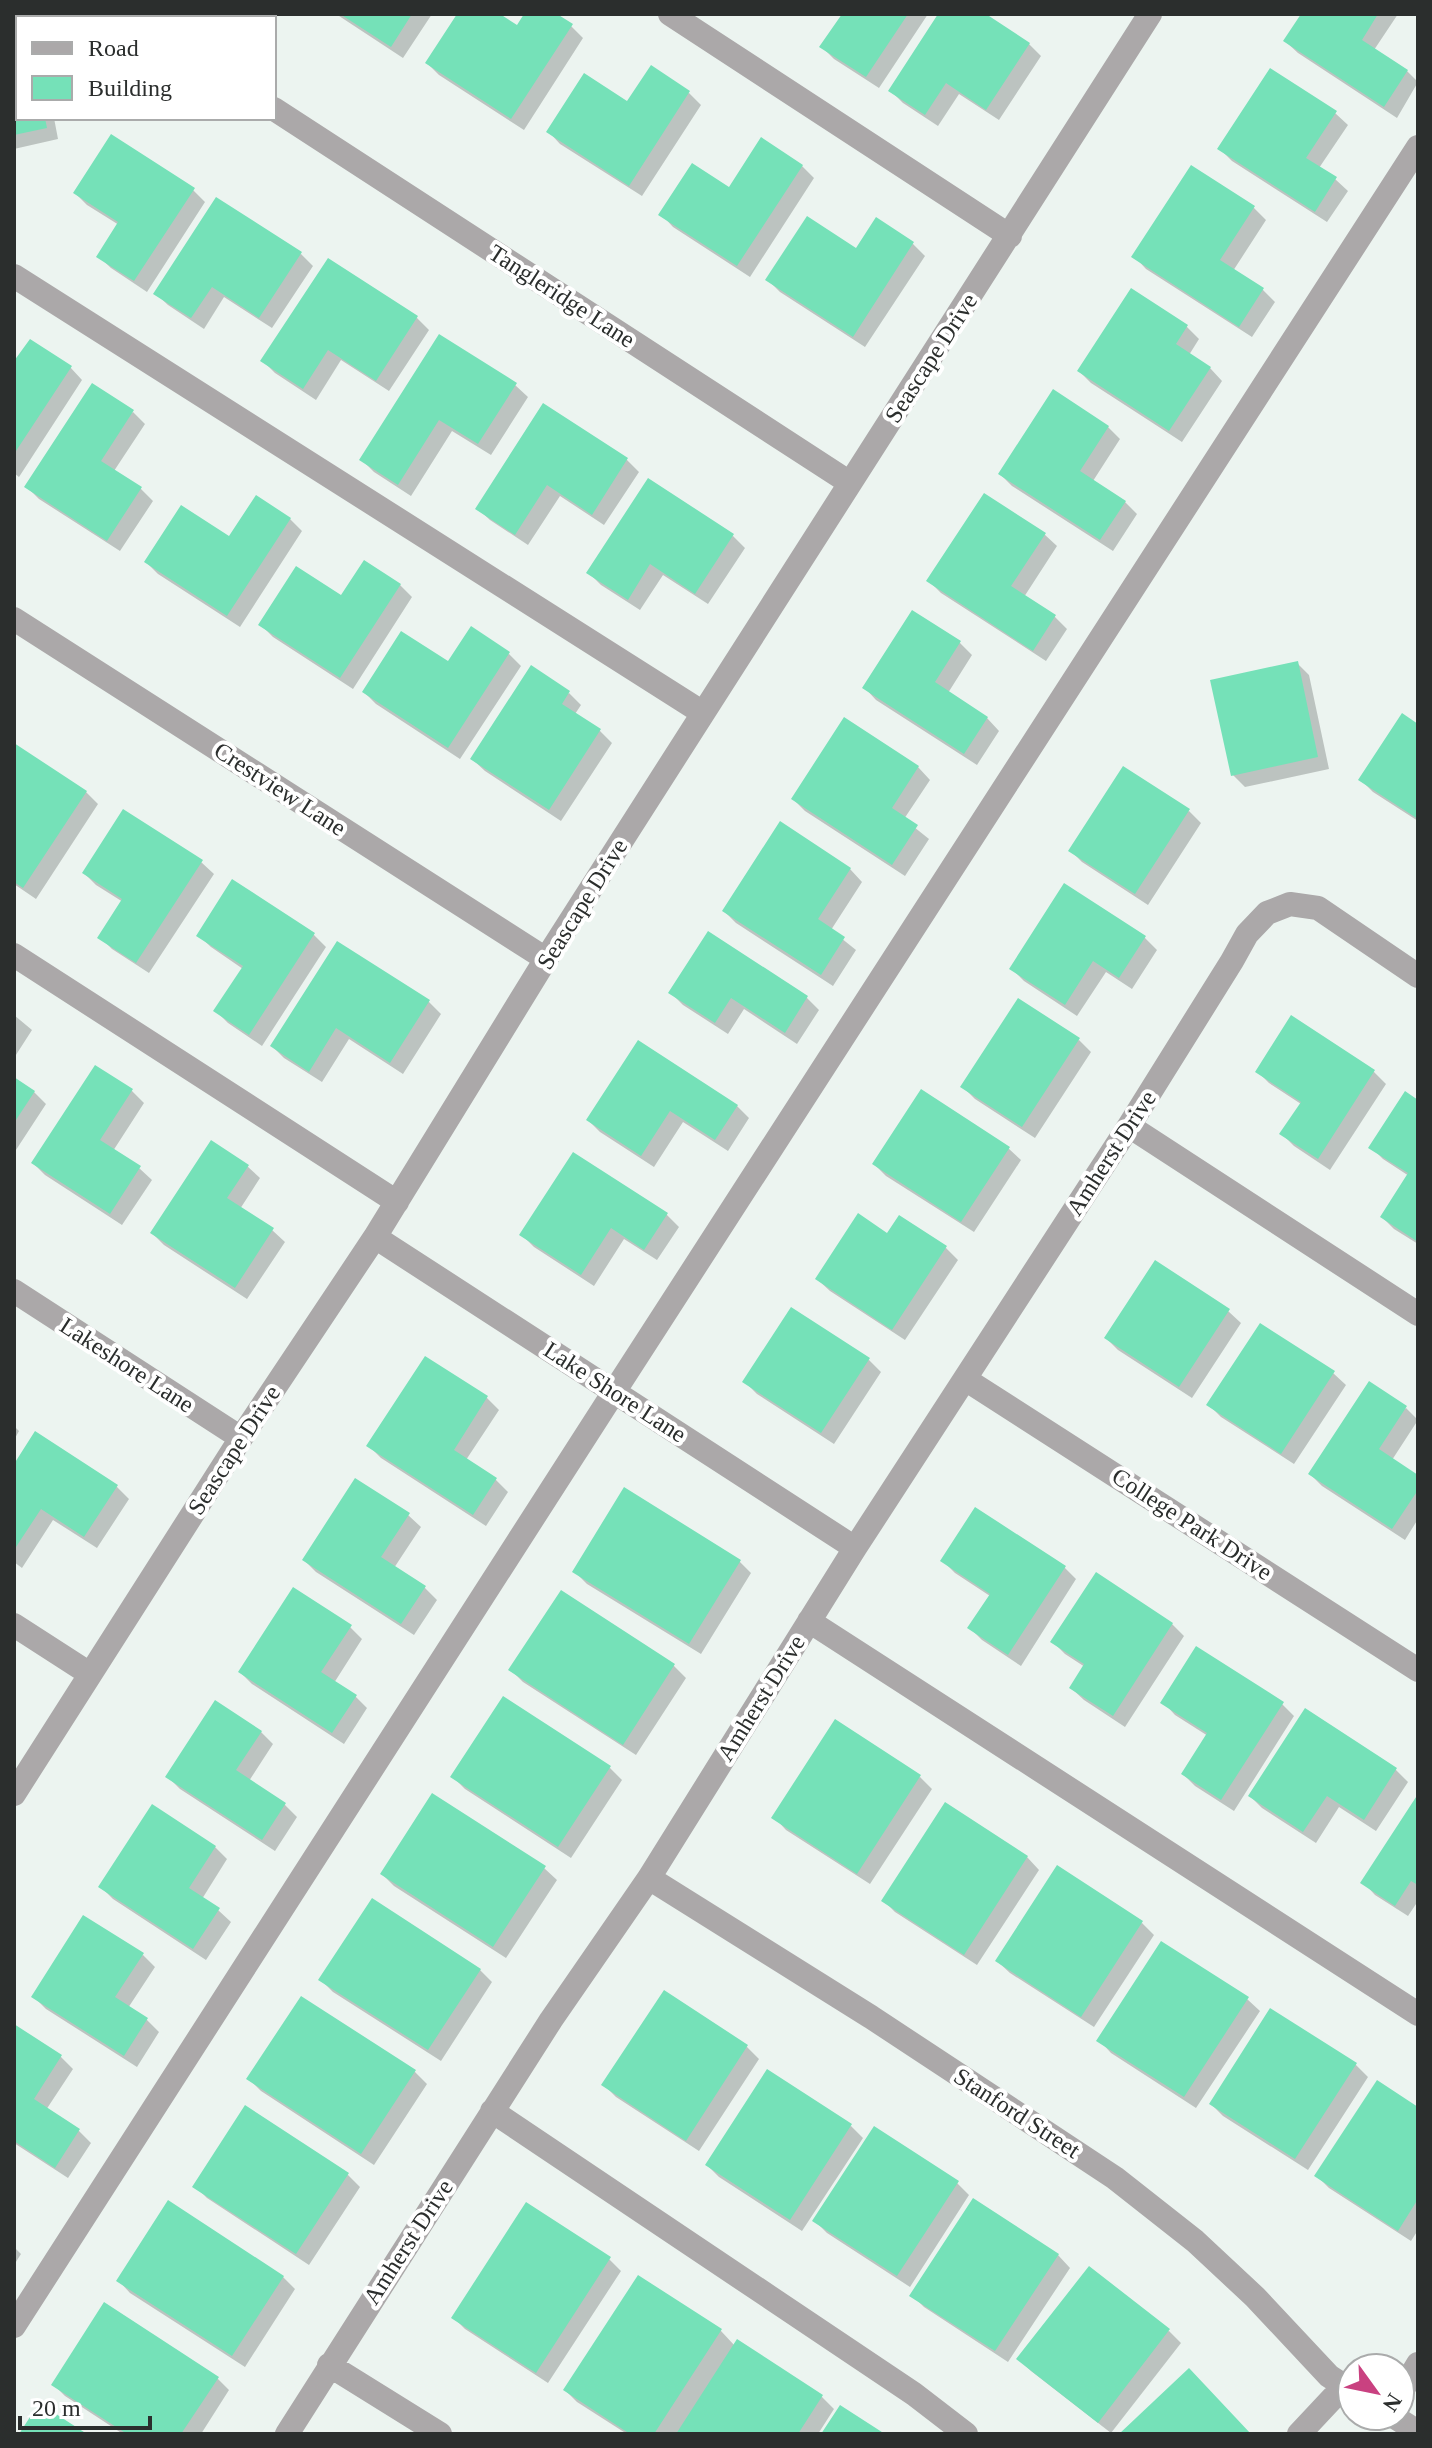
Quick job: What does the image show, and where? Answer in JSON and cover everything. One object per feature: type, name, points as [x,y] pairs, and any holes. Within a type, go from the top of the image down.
[{"type":"street","points":[[670,14],[1010,236]]},
{"type":"street","name":"Seascape Drive","points":[[14,1794],[241,1438],[375,1237],[546,959],[1150,14]]},
{"type":"street","name":"Tangleridge Lane","points":[[276,110],[850,483]]},
{"type":"street","points":[[14,2326],[1418,147]]},
{"type":"street","points":[[14,276],[703,713]]},
{"type":"street","name":"Crestview Lane","points":[[14,619],[546,959]]},
{"type":"street","name":"Amherst Drive","points":[[287,2434],[551,2020],[649,1878],[855,1548],[1129,1126],[1247,934],[1267,913],[1290,904],[1318,908],[1418,976]]},
{"type":"street","points":[[14,955],[397,1202]]},
{"type":"street","points":[[1129,1126],[1418,1314]]},
{"type":"street","name":"Lake Shore Lane","points":[[375,1237],[855,1548]]},
{"type":"street","name":"Lakeshore Lane","points":[[14,1291],[241,1438]]},
{"type":"street","name":"College Park Drive","points":[[965,1379],[1418,1670]]},
{"type":"street","points":[[809,1621],[1418,2014]]},
{"type":"street","points":[[14,1625],[90,1674]]},
{"type":"street","name":"Stanford Street","points":[[649,1878],[871,2017],[1115,2178],[1195,2241],[1336,2380]]},
{"type":"street","points":[[492,2111],[914,2394],[966,2434]]},
{"type":"street","points":[[329,2365],[440,2434]]},
{"type":"street","points":[[1299,2434],[1336,2399]]},
{"type":"building","points":[[340,14],[412,14],[391,47]]},
{"type":"building","points":[[457,14],[500,14],[517,25],[524,14],[557,14],[573,24],[511,119],[425,63]]},
{"type":"building","points":[[842,14],[908,14],[866,77],[819,47]]},
{"type":"building","points":[[938,14],[986,14],[1030,43],[986,110],[946,83],[925,115],[888,91]]},
{"type":"building","points":[[1301,14],[1378,14],[1362,40],[1408,70],[1384,107],[1283,41]]},
{"type":"building","points":[[14,38],[16,120],[45,120],[47,128],[14,135]]},
{"type":"building","points":[[651,65],[690,91],[629,186],[546,132],[584,73],[627,101]]},
{"type":"building","points":[[1270,68],[1337,111],[1306,158],[1337,177],[1315,212],[1217,149]]},
{"type":"building","points":[[111,134],[195,188],[134,281],[96,257],[118,222],[73,193]]},
{"type":"building","points":[[761,137],[803,165],[737,266],[658,215],[692,163],[729,187]]},
{"type":"building","points":[[1191,165],[1255,206],[1220,260],[1264,288],[1239,327],[1131,257]]},
{"type":"building","points":[[216,197],[302,252],[259,318],[212,287],[191,318],[153,294]]},
{"type":"building","points":[[807,216],[856,248],[876,217],[914,242],[853,337],[765,280]]},
{"type":"building","points":[[328,258],[418,316],[376,381],[328,350],[303,389],[260,361]]},
{"type":"building","points":[[1131,288],[1188,325],[1176,344],[1211,367],[1169,431],[1077,371]]},
{"type":"building","points":[[439,334],[517,383],[478,444],[439,420],[398,485],[359,460]]},
{"type":"building","points":[[30,339],[72,366],[14,454],[14,361]]},
{"type":"building","points":[[92,383],[134,410],[101,461],[142,487],[107,541],[24,487]]},
{"type":"building","points":[[1053,389],[1109,426],[1080,471],[1126,501],[1100,540],[998,474]]},
{"type":"building","points":[[543,403],[628,458],[592,515],[547,485],[515,535],[475,509]]},
{"type":"building","points":[[648,478],[734,534],[695,594],[650,564],[628,600],[586,573]]},
{"type":"building","points":[[984,493],[1046,533],[1011,586],[1056,615],[1033,651],[926,581]]},
{"type":"building","points":[[256,495],[291,518],[227,616],[144,562],[181,505],[229,536]]},
{"type":"building","points":[[364,560],[401,584],[340,678],[258,625],[296,566],[341,595]]},
{"type":"building","points":[[912,610],[961,641],[935,682],[988,717],[964,754],[862,688]]},
{"type":"building","points":[[471,626],[510,652],[448,748],[362,692],[401,631],[448,661]]},
{"type":"building","points":[[1298,661],[1318,757],[1231,776],[1210,680]]},
{"type":"building","points":[[531,665],[570,691],[562,704],[601,729],[549,810],[470,759]]},
{"type":"building","points":[[1402,713],[1418,724],[1418,819],[1358,780]]},
{"type":"building","points":[[844,717],[919,766],[892,808],[918,825],[892,865],[791,799]]},
{"type":"building","points":[[14,743],[87,791],[23,888],[14,882]]},
{"type":"building","points":[[1123,766],[1190,809],[1135,894],[1068,851]]},
{"type":"building","points":[[123,809],[203,860],[136,963],[97,938],[122,899],[82,873]]},
{"type":"building","points":[[780,821],[851,868],[818,919],[845,937],[821,975],[722,911]]},
{"type":"building","points":[[232,879],[315,933],[249,1035],[213,1011],[243,966],[196,936]]},
{"type":"building","points":[[1064,883],[1146,936],[1119,978],[1093,961],[1065,1005],[1009,969]]},
{"type":"building","points":[[708,931],[808,996],[785,1033],[731,998],[715,1023],[668,993]]},
{"type":"building","points":[[337,941],[430,1000],[390,1063],[336,1028],[309,1072],[270,1046]]},
{"type":"building","points":[[1018,998],[1080,1038],[1022,1127],[960,1087]]},
{"type":"building","points":[[1291,1015],[1375,1070],[1318,1159],[1279,1134],[1301,1102],[1255,1072]]},
{"type":"building","points":[[638,1040],[738,1105],[715,1140],[670,1111],[641,1156],[586,1120]]},
{"type":"building","points":[[95,1065],[133,1089],[100,1140],[141,1166],[110,1214],[31,1163]]},
{"type":"building","points":[[14,1077],[35,1091],[14,1123]]},
{"type":"building","points":[[921,1089],[1010,1147],[961,1222],[872,1164]]},
{"type":"building","points":[[1405,1091],[1418,1100],[1418,1242],[1380,1217],[1408,1173],[1368,1148]]},
{"type":"building","points":[[211,1140],[249,1165],[227,1198],[274,1228],[235,1288],[150,1233]]},
{"type":"building","points":[[573,1152],[668,1213],[644,1250],[611,1228],[581,1275],[519,1235]]},
{"type":"building","points":[[858,1213],[887,1233],[899,1215],[947,1246],[892,1330],[815,1279]]},
{"type":"building","points":[[1155,1260],[1230,1309],[1179,1387],[1104,1338]]},
{"type":"building","points":[[791,1307],[870,1358],[821,1433],[742,1382]]},
{"type":"building","points":[[1260,1323],[1335,1371],[1281,1454],[1206,1405]]},
{"type":"building","points":[[425,1356],[488,1396],[454,1450],[497,1478],[473,1515],[366,1446]]},
{"type":"building","points":[[1369,1381],[1407,1406],[1379,1449],[1418,1475],[1418,1490],[1392,1529],[1308,1474]]},
{"type":"building","points":[[35,1431],[118,1485],[84,1537],[41,1509],[14,1550],[14,1464]]},
{"type":"building","points":[[355,1478],[410,1513],[381,1557],[426,1586],[401,1624],[302,1560]]},
{"type":"building","points":[[624,1487],[741,1560],[689,1644],[572,1572]]},
{"type":"building","points":[[975,1507],[1066,1566],[1008,1655],[967,1628],[990,1594],[940,1561]]},
{"type":"building","points":[[1096,1572],[1173,1623],[1113,1716],[1069,1688],[1084,1664],[1050,1642]]},
{"type":"building","points":[[293,1587],[352,1625],[321,1672],[357,1695],[332,1733],[238,1672]]},
{"type":"building","points":[[561,1590],[675,1664],[623,1745],[508,1670]]},
{"type":"building","points":[[1196,1646],[1284,1702],[1221,1800],[1181,1774],[1207,1733],[1160,1703]]},
{"type":"building","points":[[503,1696],[611,1766],[558,1847],[450,1777]]},
{"type":"building","points":[[215,1700],[262,1731],[236,1770],[286,1803],[262,1840],[165,1777]]},
{"type":"building","points":[[1305,1708],[1397,1768],[1364,1820],[1327,1796],[1303,1832],[1248,1796]]},
{"type":"building","points":[[835,1719],[921,1775],[857,1874],[771,1818]]},
{"type":"building","points":[[432,1793],[546,1866],[493,1947],[380,1874]]},
{"type":"building","points":[[1418,1794],[1418,1885],[1411,1881],[1395,1906],[1360,1883]]},
{"type":"building","points":[[945,1802],[1028,1856],[964,1955],[881,1901]]},
{"type":"building","points":[[152,1804],[216,1846],[189,1888],[220,1908],[193,1949],[98,1887]]},
{"type":"building","points":[[1057,1865],[1143,1921],[1081,2017],[995,1961]]},
{"type":"building","points":[[372,1898],[481,1969],[428,2050],[318,1980]]},
{"type":"building","points":[[83,1915],[144,1953],[115,1997],[148,2018],[124,2056],[31,1997]]},
{"type":"building","points":[[1161,1941],[1249,1997],[1184,2097],[1096,2041]]},
{"type":"building","points":[[664,1990],[748,2045],[686,2141],[601,2085]]},
{"type":"building","points":[[301,1996],[416,2070],[361,2154],[246,2079]]},
{"type":"building","points":[[1270,2008],[1357,2063],[1295,2159],[1209,2104]]},
{"type":"building","points":[[14,2024],[62,2055],[34,2099],[80,2129],[55,2168],[14,2141]]},
{"type":"building","points":[[767,2069],[852,2124],[790,2220],[705,2165]]},
{"type":"building","points":[[1377,2080],[1418,2107],[1418,2199],[1398,2231],[1314,2176]]},
{"type":"building","points":[[245,2105],[349,2173],[296,2254],[192,2187]]},
{"type":"building","points":[[874,2126],[959,2181],[897,2276],[812,2221]]},
{"type":"building","points":[[973,2198],[1059,2254],[995,2351],[909,2296]]},
{"type":"building","points":[[168,2200],[284,2276],[232,2356],[116,2281]]},
{"type":"building","points":[[526,2202],[611,2257],[536,2373],[451,2318]]},
{"type":"building","points":[[1089,2266],[1170,2329],[1098,2423],[1016,2359]]},
{"type":"building","points":[[638,2275],[722,2329],[654,2434],[630,2434],[563,2390]]},
{"type":"building","points":[[104,2302],[219,2377],[181,2434],[127,2434],[51,2385]]},
{"type":"building","points":[[737,2339],[823,2395],[798,2434],[676,2434]]},
{"type":"building","points":[[1189,2368],[1251,2434],[1119,2434]]},
{"type":"building","points":[[39,2403],[87,2434],[19,2434]]},
{"type":"building","points":[[840,2405],[885,2434],[821,2434]]}]
